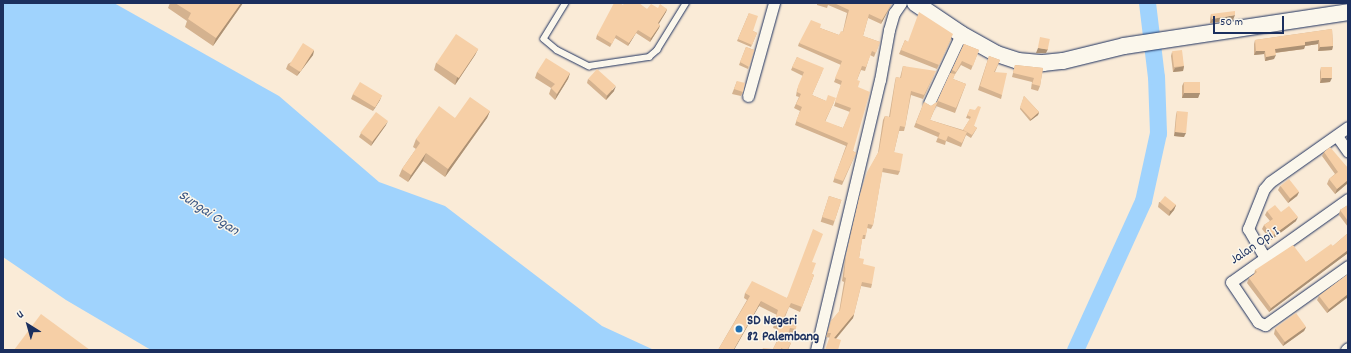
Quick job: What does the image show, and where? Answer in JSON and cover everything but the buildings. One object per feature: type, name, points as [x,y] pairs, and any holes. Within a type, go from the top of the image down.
[{"type":"street","points":[[748,96],[774,3]]},
{"type":"street","points":[[816,350],[880,80],[889,30],[894,13],[901,3]]},
{"type":"street","points":[[915,3],[961,34],[998,54],[1018,61],[1043,63],[1063,61],[1124,46],[1348,12]]},
{"type":"street","points":[[929,103],[961,34]]},
{"type":"street","points":[[1265,258],[1248,229],[1264,190],[1270,182],[1348,127]]},
{"type":"street","points":[[1337,136],[1348,152]]},
{"type":"street","name":"Jalan Opi I","points":[[1348,198],[1231,282],[1262,325],[1348,266]]},
{"type":"lane","points":[[566,3],[544,38],[557,50],[589,66],[649,56],[657,50],[686,3]]},
{"type":"water","name":"Sungai Ogan","points":[[3,3],[114,3],[279,96],[379,182],[445,206],[602,326],[654,350],[151,350],[66,300],[3,257]]},
{"type":"waterway","points":[[1075,350],[1143,201],[1158,133],[1156,77],[1147,3]]},
{"type":"place","name":"SD Negeri 82 Palembang","points":[[739,329]]}]
